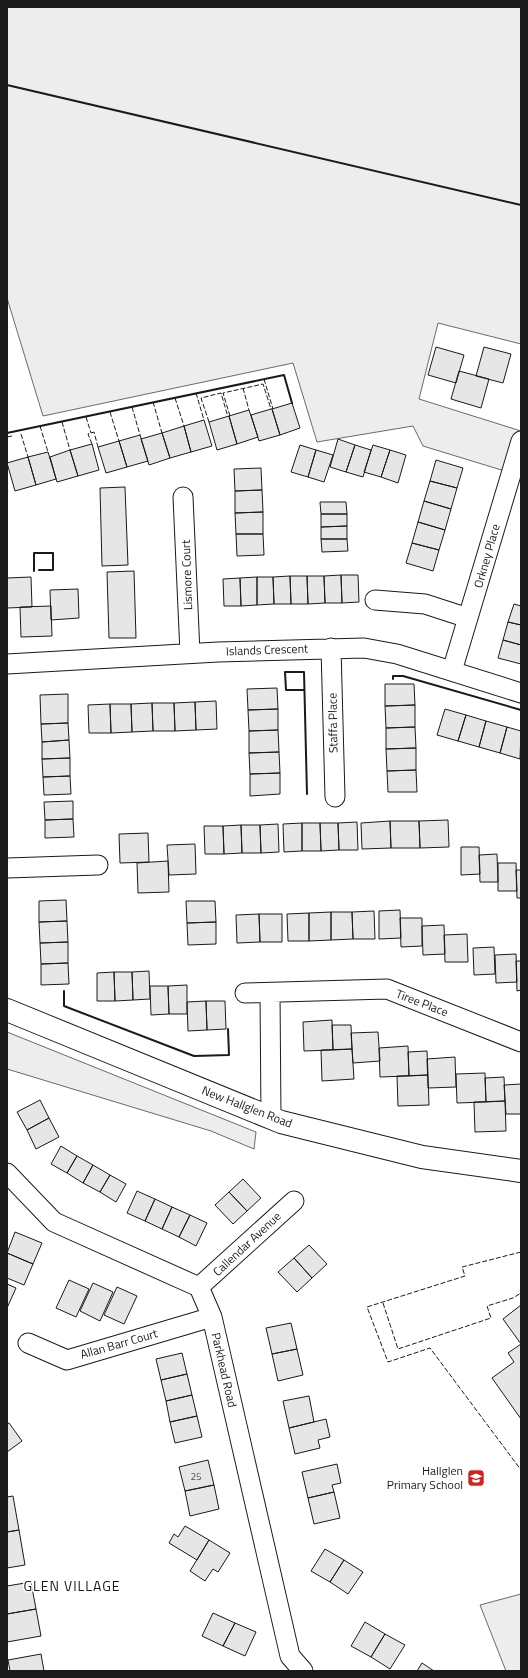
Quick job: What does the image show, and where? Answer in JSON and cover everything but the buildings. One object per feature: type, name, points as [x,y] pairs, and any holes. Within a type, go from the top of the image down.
[{"type":"street","name":"Orkney Place","points":[[452,671],[521,441]]},
{"type":"street","name":"Lismore Court","points":[[183,497],[190,653]]},
{"type":"street","points":[[375,600],[424,604],[468,618]]},
{"type":"street","name":"Staffa Place","points":[[330,648],[335,797]]},
{"type":"street","name":"Islands Crescent","points":[[7,664],[190,653],[364,648],[397,654],[521,693]]},
{"type":"street","points":[[7,868],[98,865]]},
{"type":"street","name":"Tiree Place","points":[[245,993],[387,989],[521,1042]]},
{"type":"street","points":[[270,993],[271,1118]]},
{"type":"street","name":"New Hallglen Road","points":[[7,1010],[280,1122],[422,1157],[521,1171]]},
{"type":"street","points":[[7,1173],[54,1222],[199,1287]]},
{"type":"street","name":"Callendar Avenue","points":[[199,1287],[294,1201]]},
{"type":"street","name":"Parkhead Road","points":[[199,1287],[212,1317],[290,1656],[304,1671]]},
{"type":"street","name":"Allan Barr Court","points":[[28,1343],[67,1360],[212,1317]]},
{"type":"shaded area","points":[[7,7],[521,7],[521,344],[438,323],[419,399],[521,431],[521,476],[423,446],[413,426],[317,442],[293,363],[43,416],[7,298]]},
{"type":"shaded area","points":[[7,1032],[256,1132],[254,1149],[211,1131],[7,1069]]},
{"type":"shaded area","points":[[521,1594],[521,1671],[506,1671],[480,1605]]},
{"type":"fence","points":[[264,379],[273,409]]},
{"type":"fence","points":[[230,416],[223,393],[263,384],[271,409]]},
{"type":"fence","points":[[243,388],[249,410]]},
{"type":"fence","points":[[196,393],[204,420]]},
{"type":"fence","points":[[209,422],[201,398],[221,393],[228,417]]},
{"type":"fence","points":[[175,398],[184,426]]},
{"type":"fence","points":[[153,402],[162,433]]},
{"type":"fence","points":[[132,407],[140,435]]},
{"type":"fence","points":[[110,412],[119,441]]},
{"type":"fence","points":[[86,417],[91,433]]},
{"type":"fence","points":[[62,422],[70,450]]},
{"type":"fence","points":[[40,426],[48,452]]},
{"type":"fence","points":[[92,444],[88,434],[94,432],[98,447]]},
{"type":"fence","points":[[21,434],[28,457]]},
{"type":"fence","points":[[7,437],[12,436]]},
{"type":"fence","points":[[521,1252],[462,1267],[465,1276],[367,1307],[388,1362],[430,1348],[521,1470]]},
{"type":"fence","points":[[383,1303],[398,1349],[491,1318],[487,1306],[513,1298],[521,1293]]},
{"type":"wall","points":[[7,85],[521,205]]},
{"type":"wall","points":[[7,433],[284,375],[292,403]]},
{"type":"wall","points":[[34,571],[34,553],[53,553],[53,570],[39,570]]},
{"type":"wall","points":[[304,690],[286,690],[285,672],[304,672],[307,794]]},
{"type":"wall","points":[[393,679],[393,676],[403,676],[521,710]]},
{"type":"wall","points":[[64,991],[64,1006],[194,1056],[229,1055],[228,1029]]},
{"type":"place","name":"Hallglen Primary School","points":[[476,1478]]},
{"type":"district","name":"GLEN VILLAGE","points":[[72,1586]]}]
